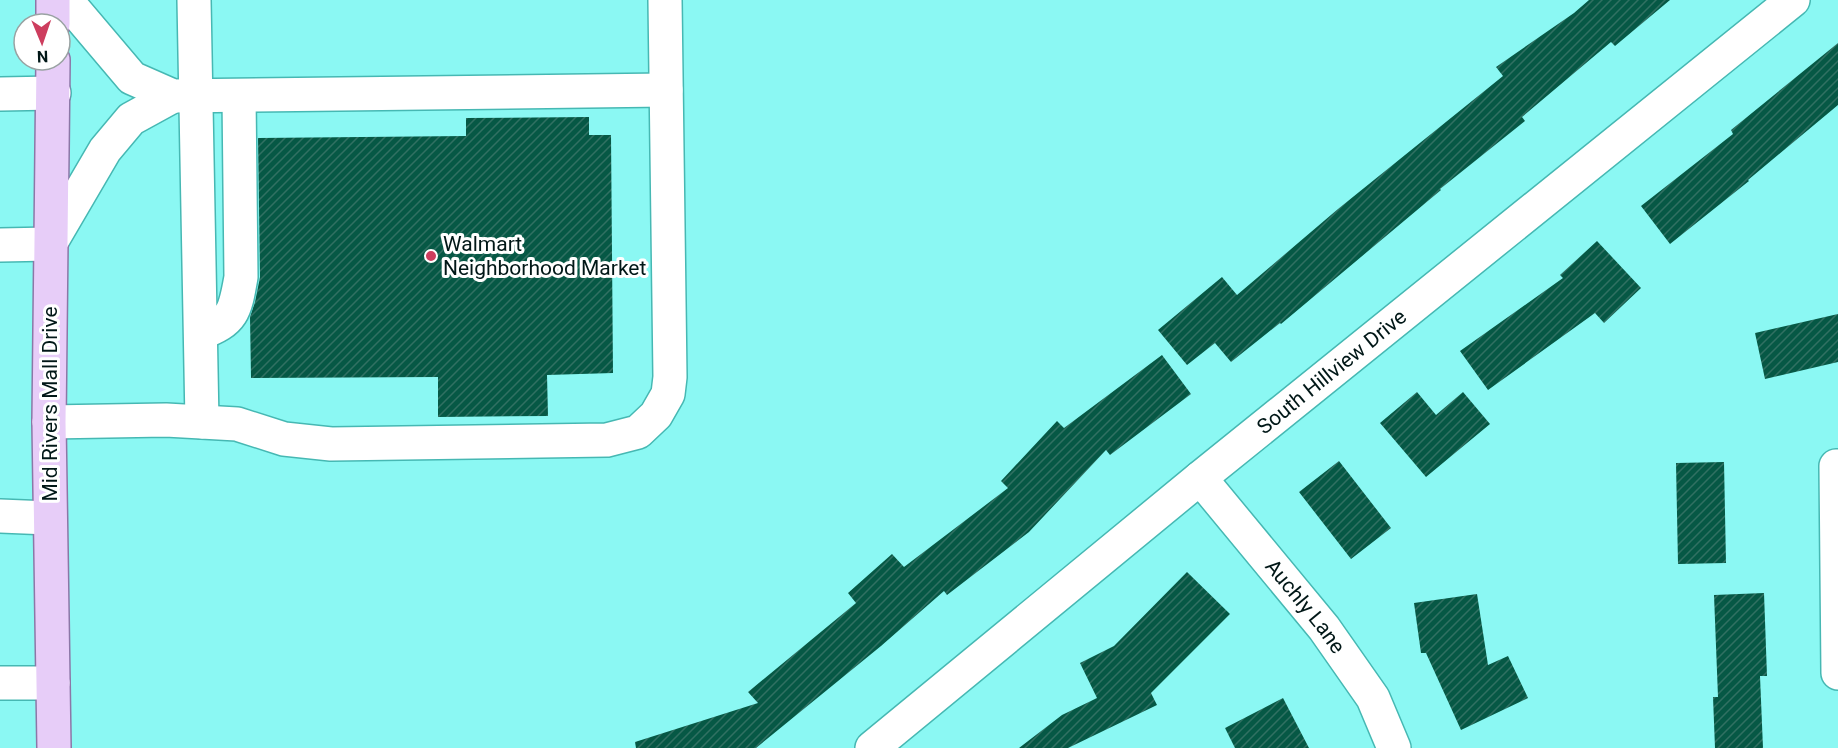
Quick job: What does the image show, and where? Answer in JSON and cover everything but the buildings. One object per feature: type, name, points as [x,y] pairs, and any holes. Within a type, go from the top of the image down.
[{"type":"main road","name":"Mid Rivers Mall Drive","points":[[53,72],[48,422],[54,748]]},
{"type":"street","points":[[66,0],[132,78],[184,96],[666,90]]},
{"type":"street","points":[[194,0],[184,96],[201,333],[202,422]]},
{"type":"street","points":[[48,422],[165,420],[237,424],[285,439],[331,444],[607,440],[638,432],[656,415],[668,394],[665,0]]},
{"type":"street","name":"South Hillview Drive","points":[[872,748],[1200,478],[1793,0]]},
{"type":"street","points":[[0,94],[54,93]]},
{"type":"street","points":[[0,245],[50,244],[105,150],[131,119],[184,96]]},
{"type":"street","points":[[201,333],[219,327],[231,316],[241,278],[239,96]]},
{"type":"street","points":[[1836,466],[1838,674]]},
{"type":"street","name":"Auchly Lane","points":[[1200,478],[1324,628],[1373,698],[1394,748]]},
{"type":"street","points":[[0,516],[49,518]]},
{"type":"street","points":[[0,683],[52,683]]},
{"type":"place","name":"Walmart Neighborhood Market","points":[[431,256]]}]
